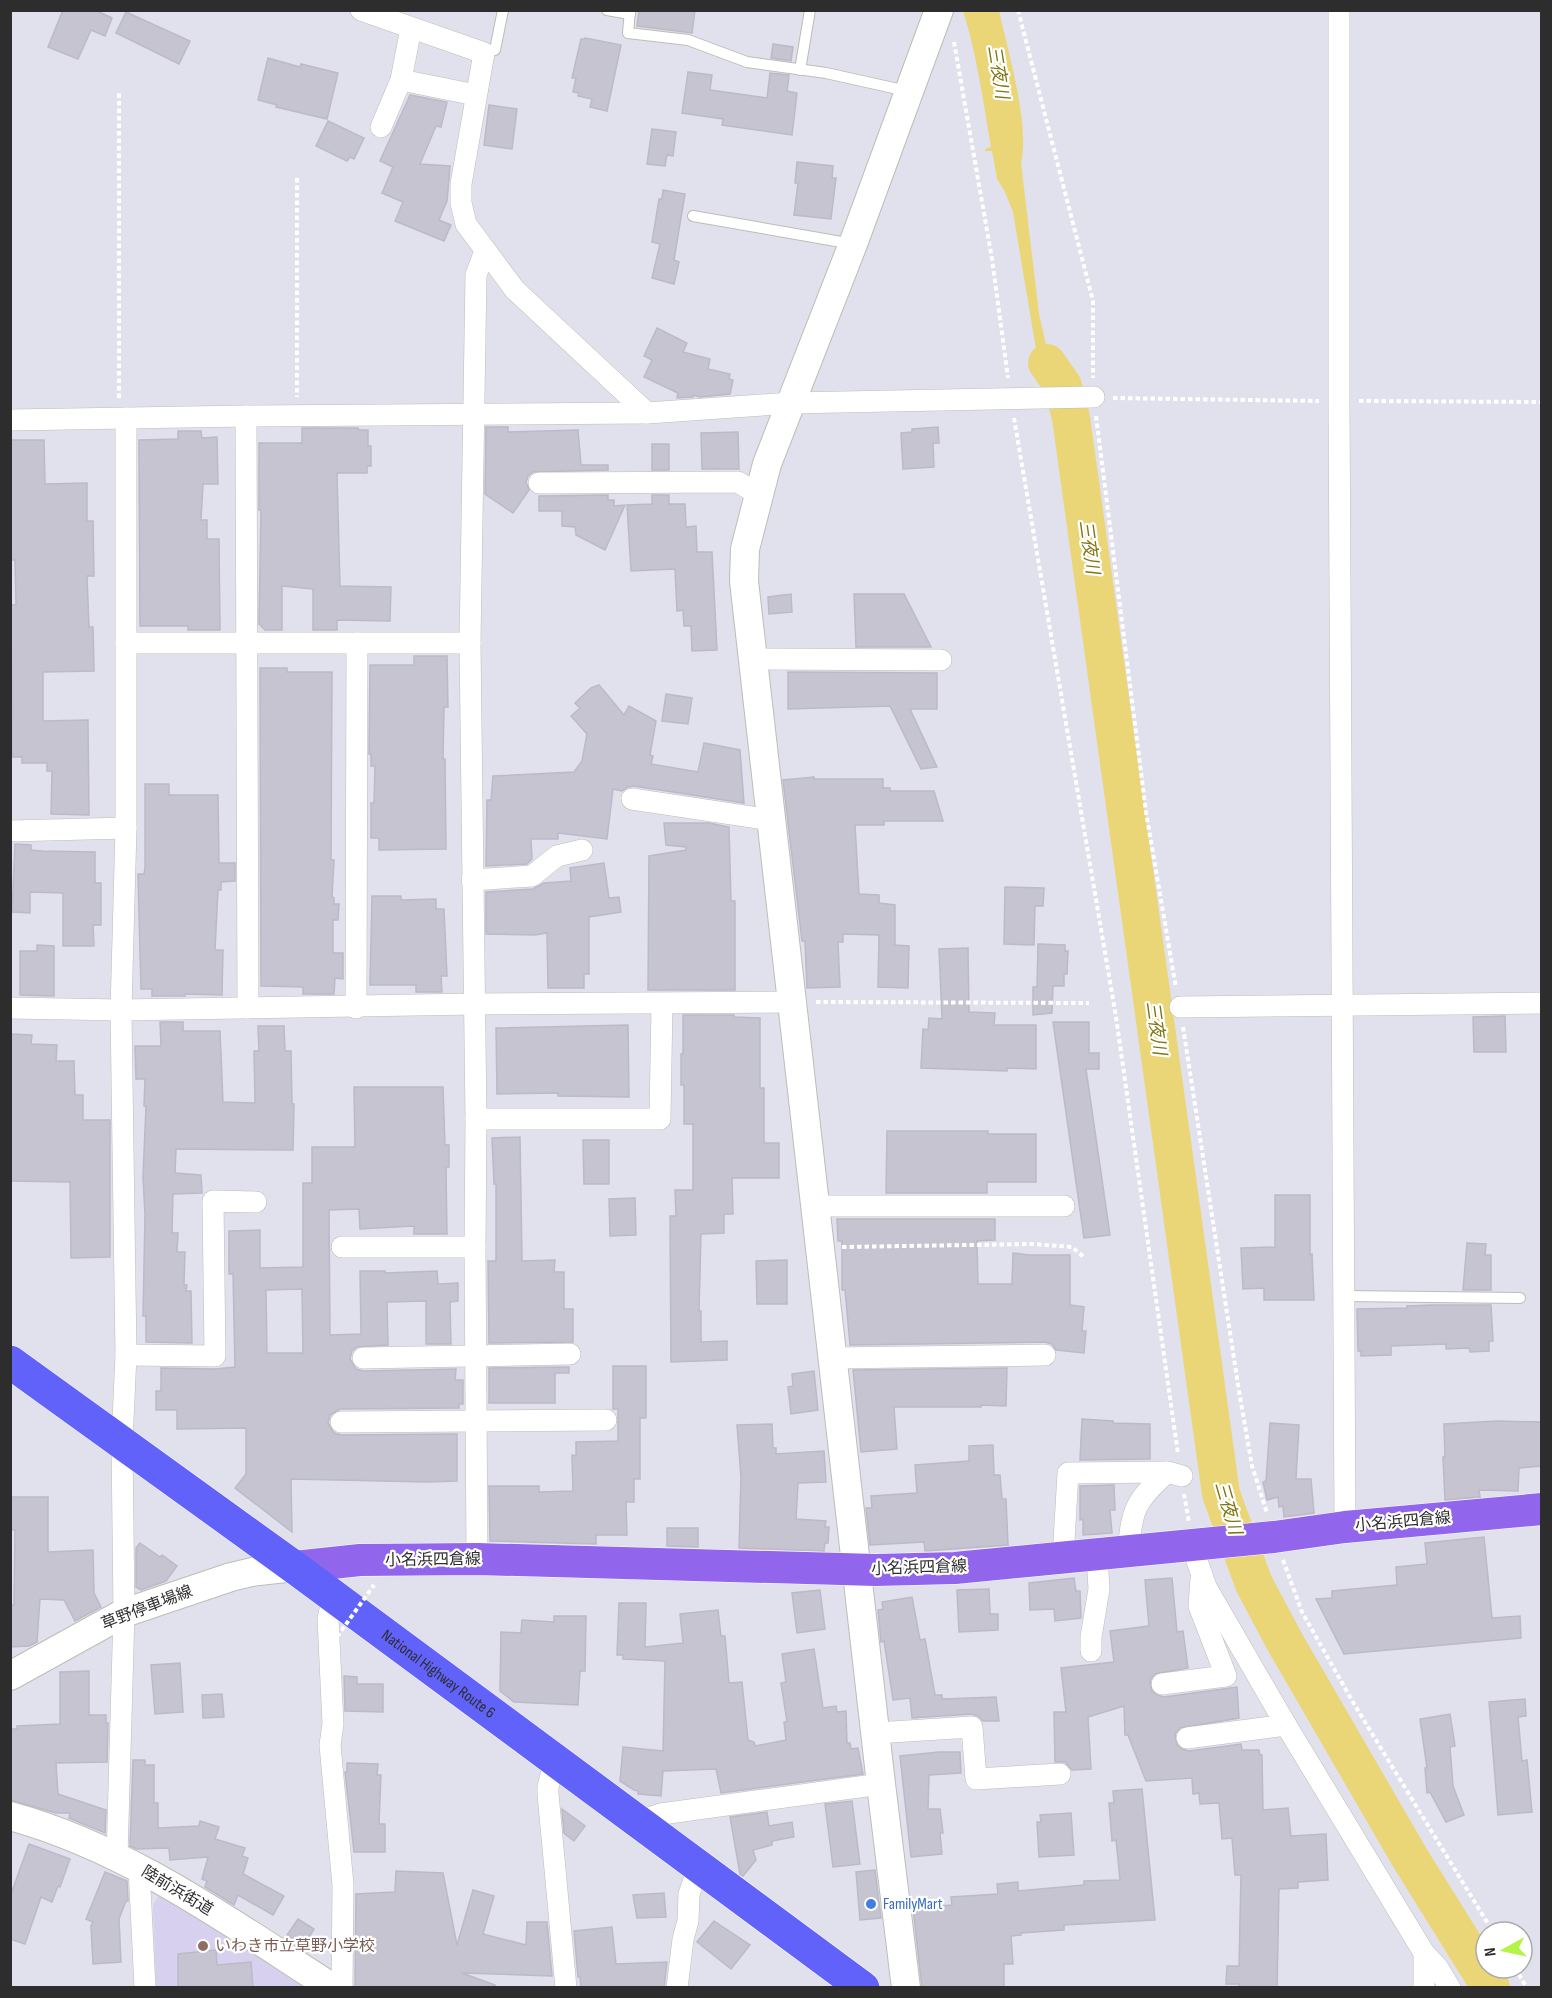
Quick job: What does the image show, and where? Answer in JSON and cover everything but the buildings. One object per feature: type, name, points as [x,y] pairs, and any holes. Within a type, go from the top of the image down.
[{"type":"highway","name":"National Highway Route 6","points":[[10,1362],[294,1567],[863,1988]]},
{"type":"main road","name":"小名浜四倉線","points":[[294,1567],[360,1560],[477,1559],[856,1569],[955,1568],[1128,1552],[1197,1559],[1274,1537],[1345,1527],[1542,1509]]},
{"type":"street","points":[[361,10],[484,53],[460,184],[460,203],[466,225],[515,290],[647,413]]},
{"type":"street","points":[[1339,10],[1345,1527]]},
{"type":"street","points":[[906,1988],[744,582],[745,549],[767,464],[853,244],[909,92],[933,16]]},
{"type":"street","points":[[381,127],[401,80],[411,28]]},
{"type":"street","points":[[401,80],[476,95]]},
{"type":"street","points":[[477,1559],[476,1119],[470,643],[476,275],[485,251]]},
{"type":"street","points":[[10,420],[473,413],[647,413],[792,403],[1094,398]]},
{"type":"street","points":[[246,416],[248,1008]]},
{"type":"street","points":[[126,418],[126,828],[122,1010],[126,1354],[122,1443],[124,1613],[128,1863],[145,1988]]},
{"type":"street","points":[[539,483],[738,482],[759,495]]},
{"type":"street","points":[[126,643],[470,643]]},
{"type":"street","points":[[356,1008],[357,643]]},
{"type":"street","points":[[753,659],[941,660]]},
{"type":"street","points":[[632,799],[771,820]]},
{"type":"street","points":[[10,831],[126,828]]},
{"type":"street","points":[[472,880],[532,876],[557,856],[582,850]]},
{"type":"street","points":[[10,1008],[122,1010],[791,1002]]},
{"type":"street","points":[[1180,1007],[1542,1003]]},
{"type":"street","points":[[476,1119],[660,1119],[662,1004]]},
{"type":"street","points":[[126,1354],[215,1356],[213,1201],[256,1202]]},
{"type":"street","points":[[815,1206],[1064,1206]]},
{"type":"street","points":[[342,1247],[475,1247]]},
{"type":"street","points":[[363,1358],[570,1354]]},
{"type":"street","points":[[833,1358],[1045,1355]]},
{"type":"street","points":[[341,1422],[606,1420]]},
{"type":"street","points":[[1063,1558],[1068,1473],[1174,1474]]},
{"type":"street","points":[[1128,1552],[1131,1525],[1141,1497],[1174,1474]]},
{"type":"street","points":[[1091,1651],[1099,1589],[1097,1555]]},
{"type":"street","points":[[1162,1684],[1226,1676],[1199,1606],[1197,1559]]},
{"type":"street","points":[[1197,1559],[1206,1587],[1286,1725],[1424,1953],[1438,1968],[1450,1988]]},
{"type":"street","name":"草野停車場線","points":[[10,1676],[124,1613],[252,1572],[294,1567]]},
{"type":"street","points":[[333,1596],[328,1619],[333,1724],[330,1745],[343,1886],[342,1988]]},
{"type":"street","points":[[1187,1738],[1286,1725]]},
{"type":"street","points":[[875,1733],[972,1727],[976,1779],[1060,1774]]},
{"type":"street","points":[[555,1760],[548,1794],[566,1988]]},
{"type":"street","points":[[638,1822],[661,1814],[881,1784]]},
{"type":"street","name":"陸前浜街道","points":[[10,1816],[47,1826],[128,1863],[333,1988]]},
{"type":"street","points":[[677,1988],[688,1921],[689,1894],[699,1866]]},
{"type":"street","points":[[1424,1953],[1424,1988]]},
{"type":"lane","points":[[484,53],[495,50],[503,10]]},
{"type":"lane","points":[[607,10],[630,12],[628,33],[688,40],[747,62],[826,73],[909,92]]},
{"type":"lane","points":[[800,70],[810,10]]},
{"type":"lane","points":[[693,216],[853,244]]},
{"type":"lane","points":[[1344,1296],[1520,1298]]},
{"type":"path","points":[[1018,10],[1093,301],[1094,398],[1146,812],[1180,1007],[1252,1466],[1274,1537],[1307,1622],[1354,1704],[1486,1920]]},
{"type":"path","points":[[933,16],[951,30],[992,259],[1010,398],[1116,1017],[1161,1339],[1174,1474],[1197,1559]]},
{"type":"path","points":[[119,93],[118,403],[126,418]]},
{"type":"path","points":[[297,178],[297,415]]},
{"type":"path","points":[[1094,398],[1542,402]]},
{"type":"path","points":[[791,1002],[1089,1003]]},
{"type":"path","points":[[820,1248],[1033,1244],[1072,1247],[1084,1258]]},
{"type":"path","points":[[324,1654],[374,1585]]},
{"type":"shaded area","name":"いわき市立草野小学校","points":[[162,1890],[317,1987],[156,1987],[153,1905]]},
{"type":"water","points":[[963,11],[999,11],[1023,129],[1021,163],[1039,314],[1049,358],[1066,383],[1070,399],[1057,399],[1050,371],[1040,360],[1036,349],[1013,212],[997,179],[992,151],[985,151],[991,147],[976,61]]},
{"type":"waterway","name":"三夜川","points":[[1047,363],[1063,386],[1071,418],[1221,1494],[1254,1584],[1286,1644],[1410,1858],[1491,1988]]},
{"type":"place","name":"FamilyMart","points":[[871,1904]]},
{"type":"place","name":"いわき市立草野小学校","points":[[203,1946]]}]
